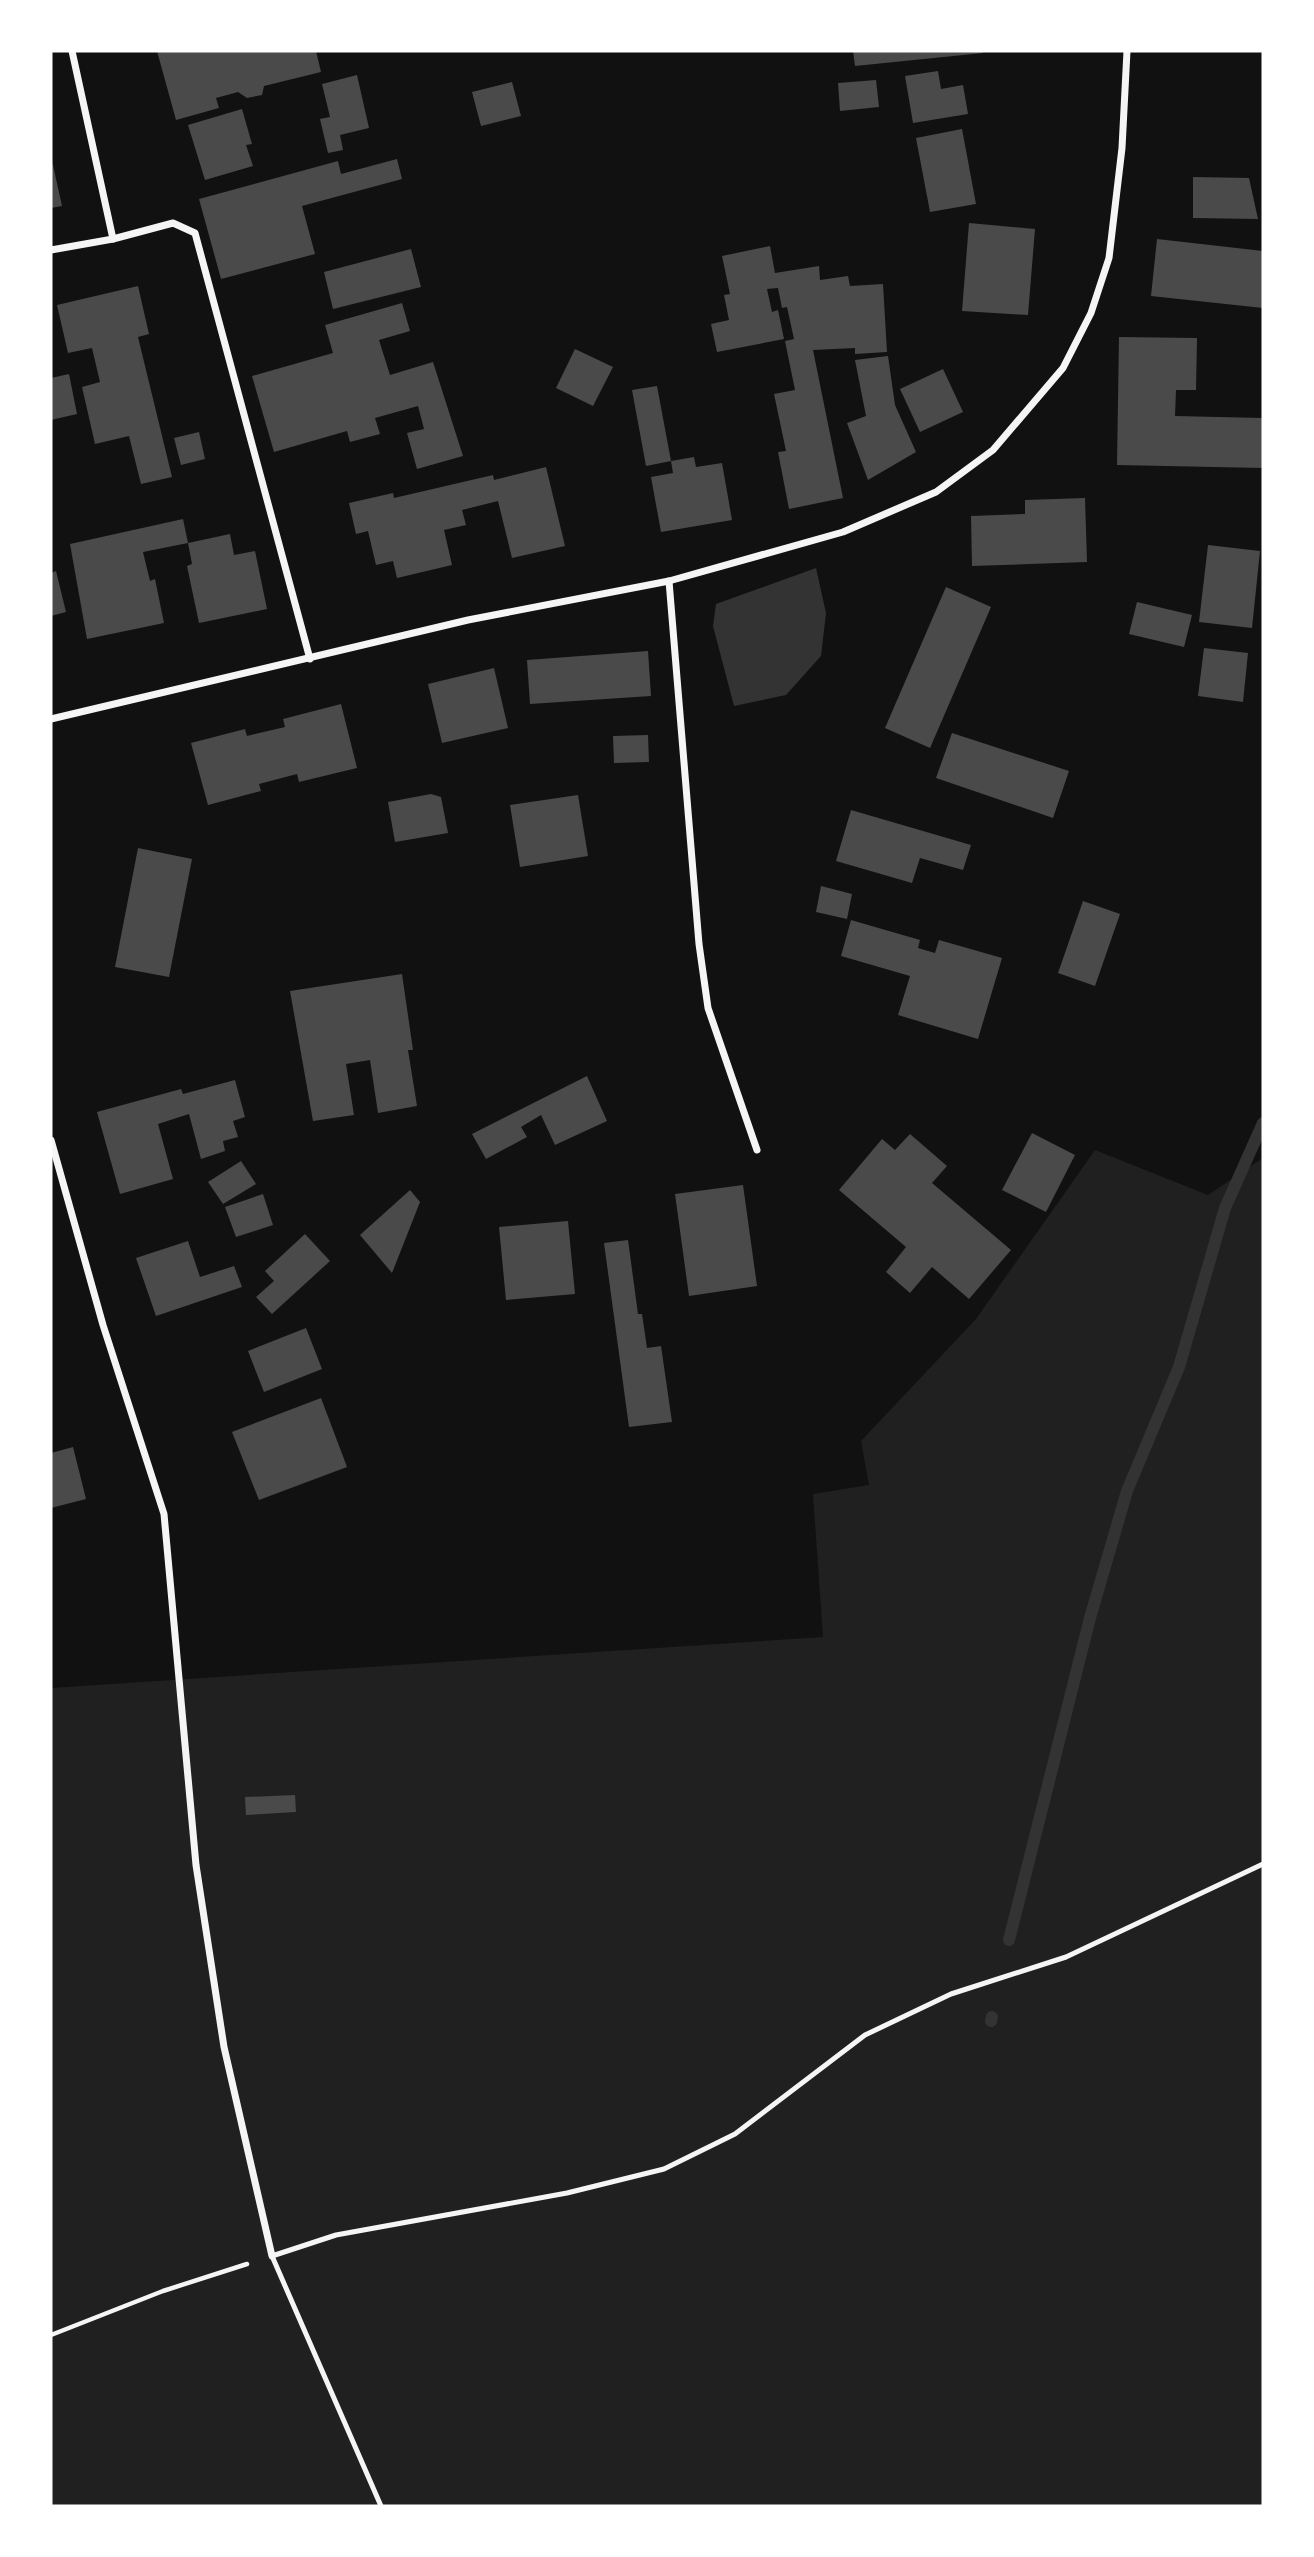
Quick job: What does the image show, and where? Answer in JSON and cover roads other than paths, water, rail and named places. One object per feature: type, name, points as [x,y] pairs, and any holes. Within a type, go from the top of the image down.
[{"type":"street","points":[[72,51],[113,239]]},
{"type":"street","points":[[51,720],[468,620],[669,581],[843,532],[936,492],[993,450],[1063,368],[1091,313],[1109,258],[1122,148],[1127,51]]},
{"type":"street","points":[[51,250],[113,239],[173,223],[195,233],[310,659]]},
{"type":"street","points":[[669,581],[699,944],[708,1008],[757,1150]]},
{"type":"street","points":[[51,1140],[103,1325],[164,1514],[196,1865],[224,2047],[272,2256]]},
{"type":"lane","points":[[381,2506],[272,2256],[336,2235],[567,2193],[664,2169],[735,2134],[865,2035],[951,1994],[1066,1957],[1263,1864]]},
{"type":"waterway","points":[[1009,1940],[1090,1618],[1127,1491],[1179,1367],[1225,1208],[1263,1123]]},
{"type":"waterway","points":[[991,2021],[992,2017]]}]
